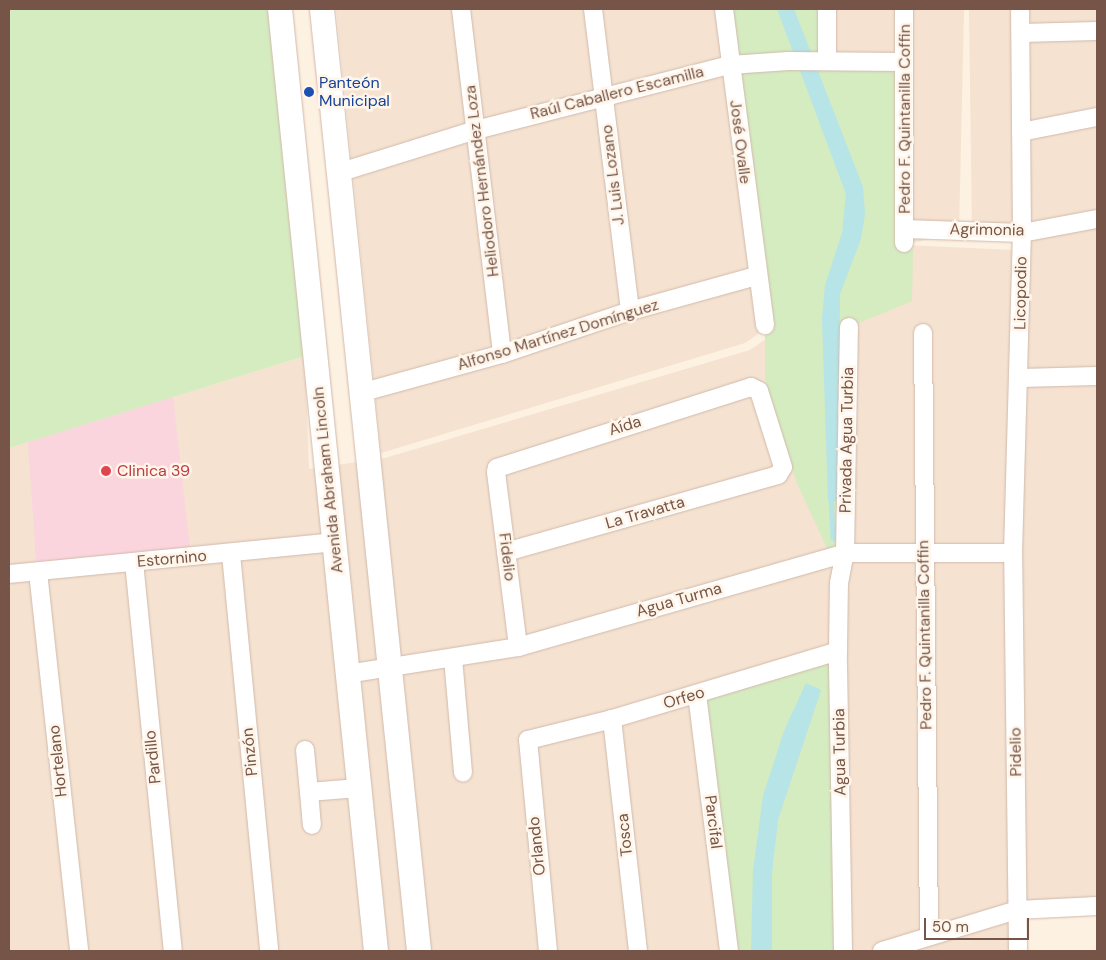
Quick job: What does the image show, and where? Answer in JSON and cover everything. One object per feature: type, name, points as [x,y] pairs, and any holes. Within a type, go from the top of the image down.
[{"type":"main road","name":"Avenida Abraham Lincoln","points":[[280,9],[376,951]]},
{"type":"main road","points":[[322,9],[360,393],[391,668],[419,951]]},
{"type":"street","name":"Heliodoro Hernández Loza","points":[[461,9],[502,354]]},
{"type":"street","name":"J. Luis Lozano","points":[[594,9],[630,311]]},
{"type":"street","name":"José Ovalle","points":[[724,9],[756,276],[765,325]]},
{"type":"street","points":[[821,60],[827,9]]},
{"type":"street","name":"Pedro F. Quintanilla Coffin","points":[[904,9],[905,236]]},
{"type":"street","name":"Licopodio","points":[[1014,553],[1020,378],[1022,233],[1020,9]]},
{"type":"street","points":[[1021,33],[1097,30]]},
{"type":"street","name":"Raúl Caballero Escamilla","points":[[338,173],[476,130],[603,95],[730,65],[788,60],[903,62]]},
{"type":"street","points":[[1021,132],[1097,117]]},
{"type":"street","name":"Agrimonia","points":[[905,236],[1022,233],[1097,219]]},
{"type":"street","name":"Alfonso Martínez Domínguez","points":[[360,393],[502,354],[630,311],[756,276]]},
{"type":"street","name":"Privada Agua Turbia","points":[[845,553],[849,327]]},
{"type":"street","name":"Pedro F. Quintanilla Coffin","points":[[923,333],[924,554],[930,936]]},
{"type":"street","points":[[1020,378],[1097,376]]},
{"type":"street","name":"Aída","points":[[496,468],[755,387],[782,470]]},
{"type":"street","name":"Fidelio","points":[[496,468],[518,647]]},
{"type":"street","name":"La Travatta","points":[[506,552],[778,475],[782,470]]},
{"type":"street","name":"Estornino","points":[[9,574],[231,554],[334,542]]},
{"type":"street","name":"Agua Turma","points":[[347,674],[518,647],[845,553],[1014,553]]},
{"type":"street","name":"Agua Turbia","points":[[843,951],[838,651],[839,583],[845,553]]},
{"type":"street","name":"Pidelio","points":[[1014,553],[1018,951]]},
{"type":"street","name":"Pinzón","points":[[231,554],[269,951]]},
{"type":"street","name":"Pardillo","points":[[134,562],[173,951]]},
{"type":"street","name":"Hortelano","points":[[38,572],[79,951]]},
{"type":"street","name":"Orfeo","points":[[528,740],[612,719],[838,651]]},
{"type":"street","points":[[452,658],[463,773]]},
{"type":"street","name":"Parcifal","points":[[697,694],[729,951]]},
{"type":"street","name":"Tosca","points":[[612,719],[638,951]]},
{"type":"street","name":"Orlando","points":[[528,740],[548,951]]},
{"type":"street","points":[[305,750],[312,824]]},
{"type":"street","points":[[309,792],[358,788]]},
{"type":"street","points":[[882,951],[1017,910],[1097,906]]},
{"type":"shaded area","points":[[336,9],[964,9],[959,232],[904,245],[1014,250],[1013,951],[9,951],[9,448],[305,356],[309,469],[385,458],[750,350],[898,247],[880,251],[745,343],[381,453]]},
{"type":"shaded area","points":[[969,9],[1097,9],[1097,902],[1019,903],[1025,228],[972,229]]},
{"type":"shaded area","name":"Clinica 39","points":[[173,397],[190,548],[36,562],[28,442]]},
{"type":"green space","points":[[9,9],[270,9],[305,356],[9,448]]},
{"type":"green space","points":[[724,9],[827,9],[827,60],[903,62],[904,243],[913,250],[912,301],[849,327],[845,553],[829,553],[797,483],[765,379],[765,325]]},
{"type":"green space","points":[[838,651],[843,951],[729,951],[697,694]]},
{"type":"water","points":[[777,9],[794,9],[863,187],[865,214],[861,239],[840,294],[838,501],[828,501],[822,319],[825,285],[842,233],[846,194]]},
{"type":"water","points":[[806,683],[821,690],[778,820],[772,873],[772,951],[751,951],[753,871],[763,796],[784,731]]},
{"type":"waterway","points":[[831,495],[833,538]]},
{"type":"place","name":"Panteón Municipal","points":[[309,92]]},
{"type":"place","name":"Clinica 39","points":[[106,471]]}]
